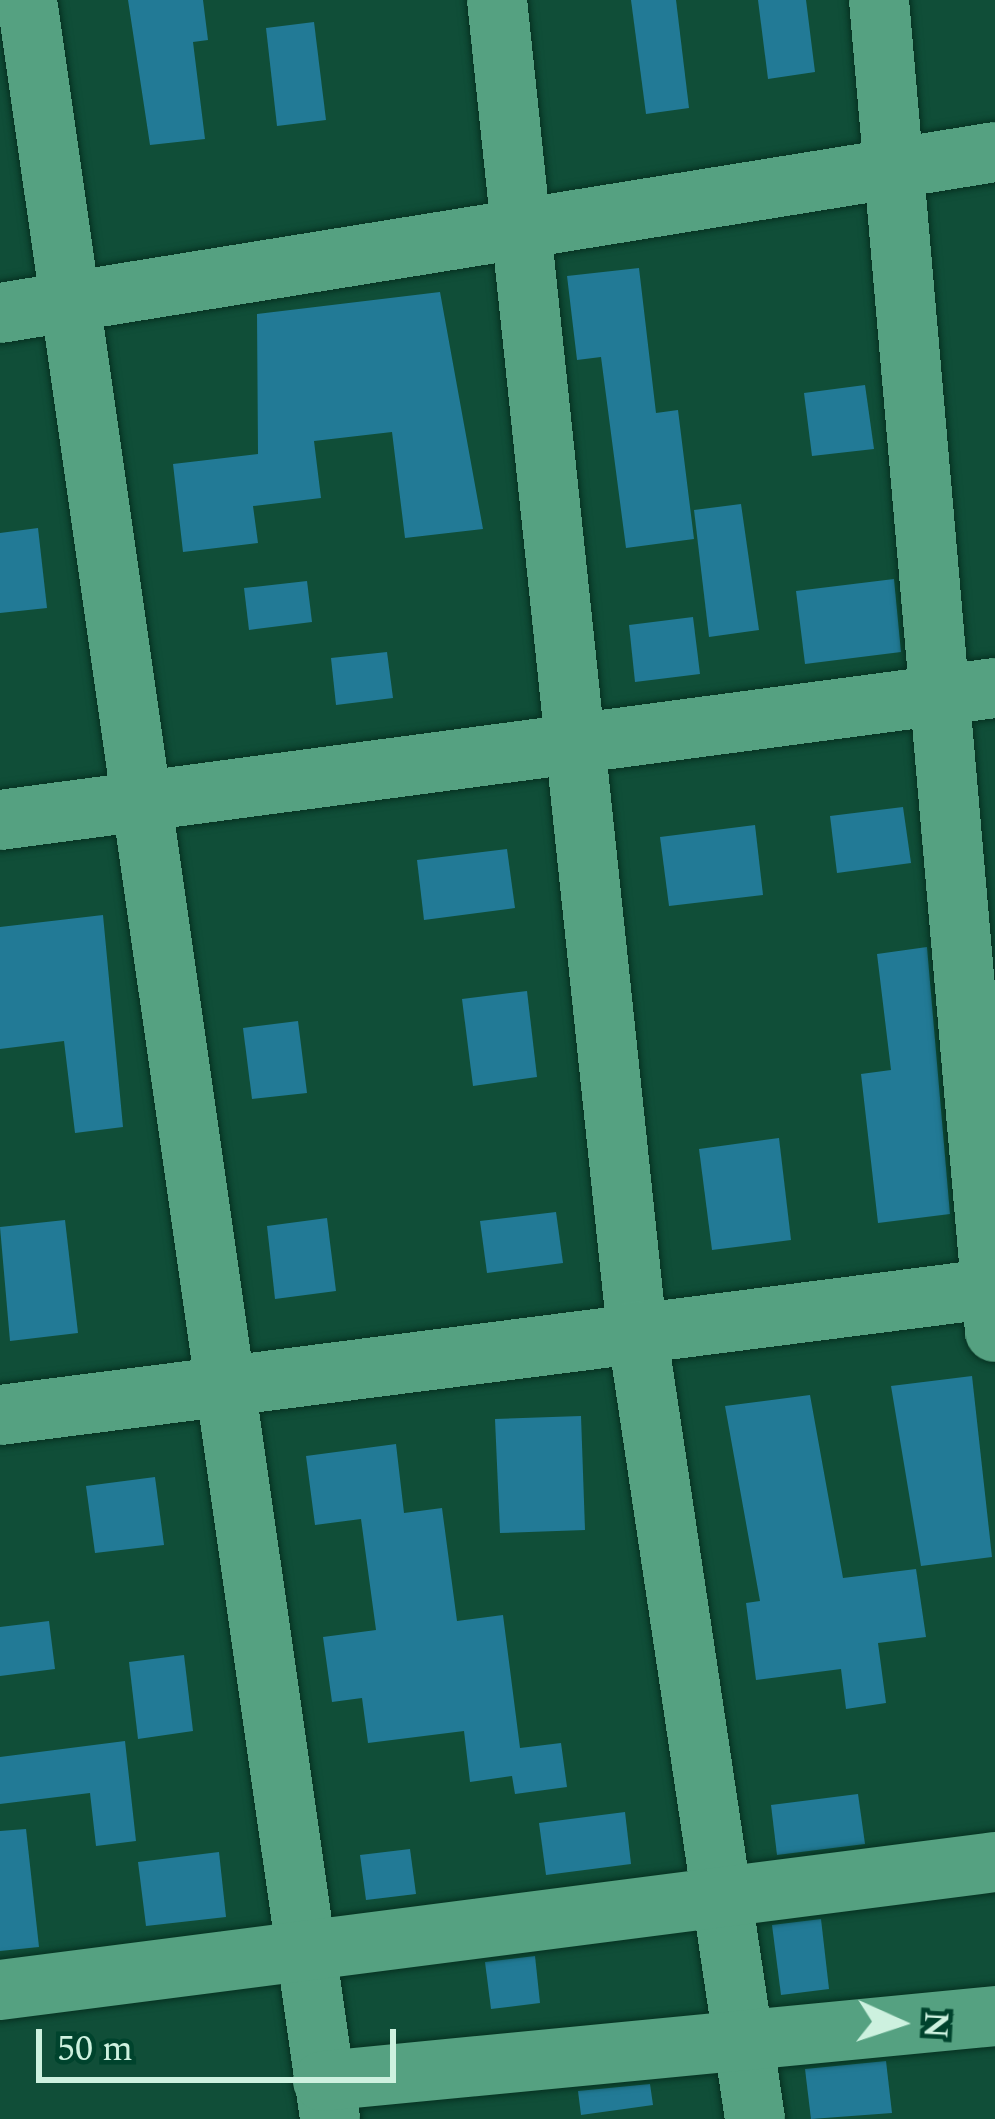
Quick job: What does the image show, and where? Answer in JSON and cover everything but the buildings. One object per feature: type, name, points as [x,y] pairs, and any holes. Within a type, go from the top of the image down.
[{"type":"street","points":[[27,0],[326,2100],[737,2040],[995,2016]]},
{"type":"street","points":[[497,0],[568,743],[637,1331],[737,2040],[755,2119]]},
{"type":"street","points":[[0,1415],[226,1381],[637,1331],[994,1302],[969,690],[896,168],[879,0]]},
{"type":"street","points":[[0,313],[995,152]]},
{"type":"street","points":[[0,820],[969,690]]},
{"type":"street","points":[[0,1990],[304,1942],[995,1862]]}]
